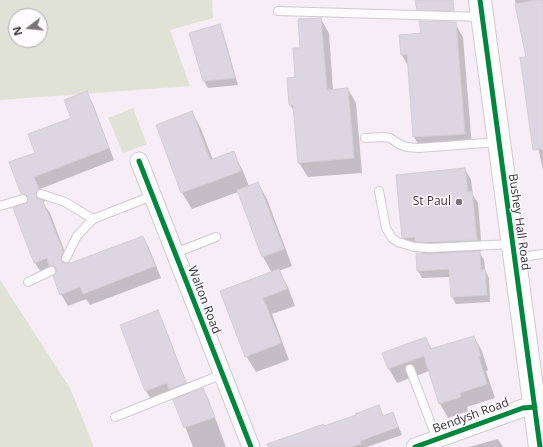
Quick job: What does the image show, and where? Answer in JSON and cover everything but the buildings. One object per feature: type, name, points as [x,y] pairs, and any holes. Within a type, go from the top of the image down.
[{"type":"street","name":"Bushey Hall Road","points":[[481,8],[540,447]]},
{"type":"street","name":"Walton Road","points":[[138,161],[251,447]]},
{"type":"street","name":"Bendysh Road","points":[[415,447],[523,408],[535,407]]},
{"type":"lane","points":[[278,11],[481,8]]},
{"type":"lane","points":[[365,138],[390,138],[407,147],[419,148],[499,142]]},
{"type":"lane","points":[[379,191],[386,228],[392,238],[398,242],[414,247],[513,251],[543,254]]},
{"type":"lane","points":[[41,194],[65,202],[93,219]]},
{"type":"lane","points":[[66,258],[77,236],[93,219],[152,196]]},
{"type":"lane","points":[[0,206],[23,199]]},
{"type":"lane","points":[[175,254],[216,237]]},
{"type":"lane","points":[[28,282],[51,271]]},
{"type":"lane","points":[[410,369],[437,439]]},
{"type":"lane","points":[[115,417],[223,374]]},
{"type":"shaded area","points":[[0,0],[212,0],[213,18],[170,30],[190,86],[0,100]]},
{"type":"shaded area","points":[[133,108],[147,144],[123,153],[108,118]]},
{"type":"shaded area","points":[[0,280],[70,388],[94,447],[0,447]]},
{"type":"cycle path","points":[[480,0],[540,447]]},
{"type":"cycle path","points":[[139,161],[251,447]]},
{"type":"cycle path","points":[[415,447],[523,408],[535,407]]},
{"type":"place","name":"St Paul","points":[[459,202]]}]
